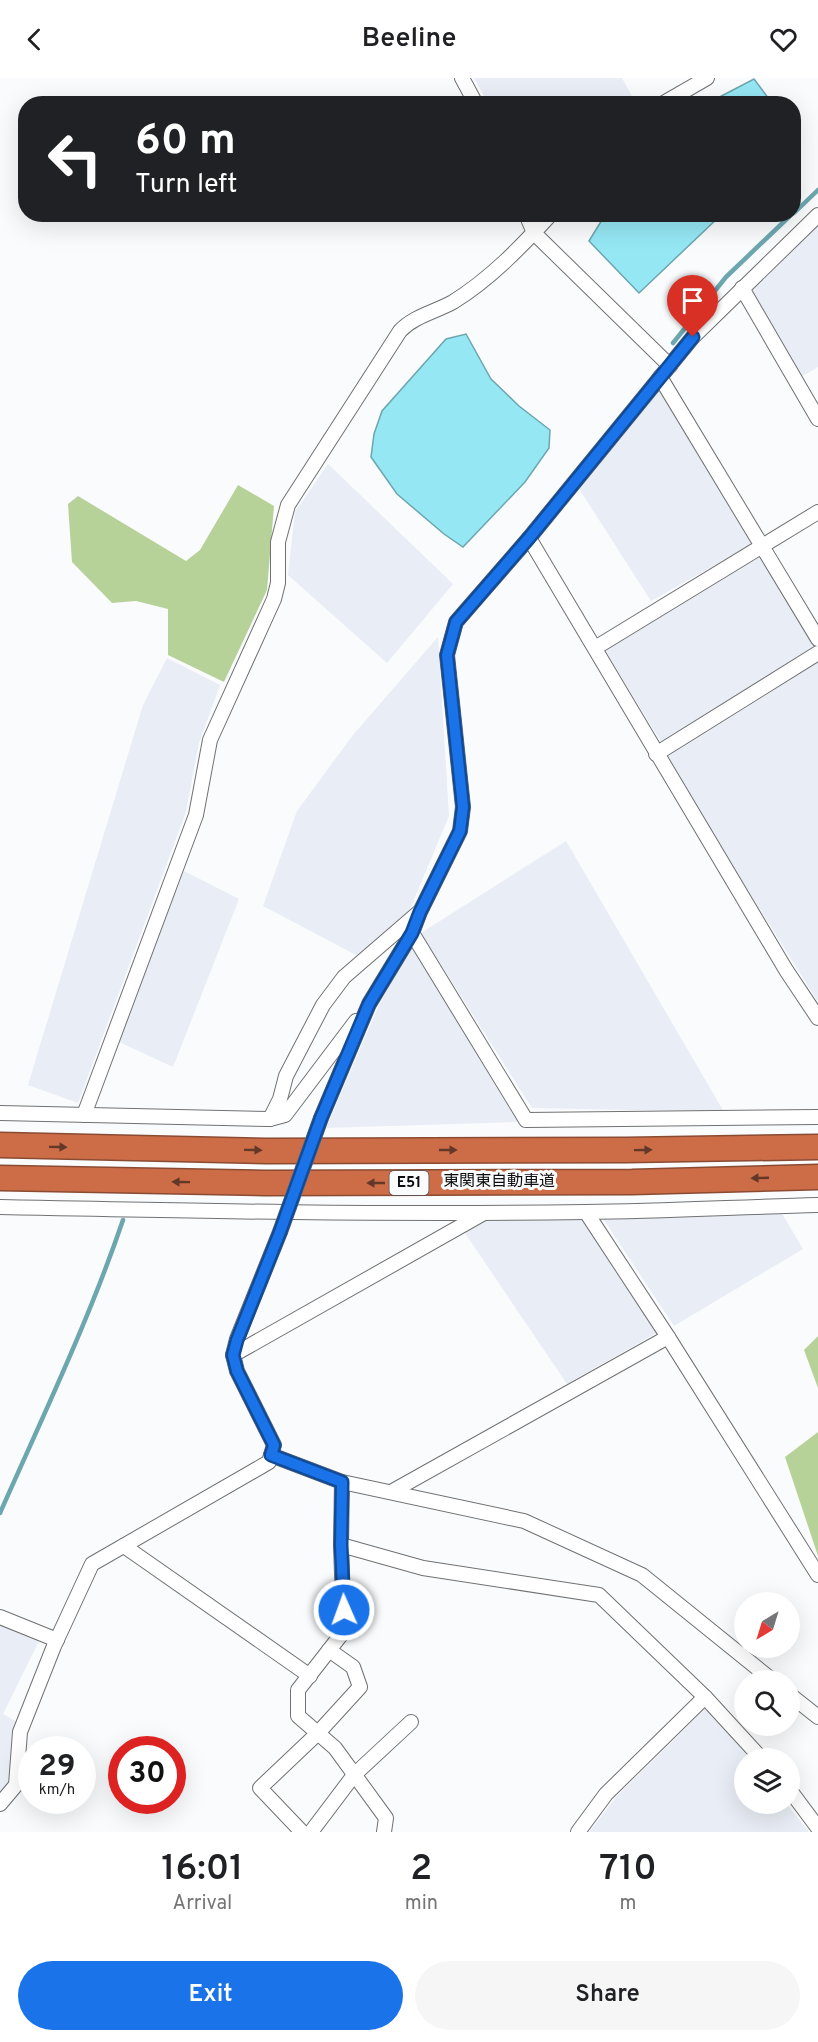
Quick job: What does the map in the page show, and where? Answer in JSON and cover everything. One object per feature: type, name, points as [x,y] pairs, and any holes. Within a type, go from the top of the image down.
[{"type":"highway","name":"東関東自動車道","points":[[0,1145],[267,1151],[818,1147]]},
{"type":"highway","name":"東関東自動車道","points":[[0,1178],[277,1184],[632,1182],[818,1177]]},
{"type":"street","points":[[462,78],[472,96]]},
{"type":"street","points":[[676,96],[707,78]]},
{"type":"street","points":[[0,1113],[270,1119],[285,1114],[369,1004],[412,933],[460,831],[463,807],[447,655],[456,622],[529,538],[693,337],[818,215]]},
{"type":"street","points":[[529,222],[534,233],[665,372],[762,546],[818,639]]},
{"type":"street","points":[[84,1115],[196,815],[210,740],[274,599],[278,583],[278,542],[288,505],[407,323],[451,303],[490,276],[544,222]]},
{"type":"street","points":[[742,288],[818,418]]},
{"type":"street","points":[[594,648],[818,512]]},
{"type":"street","points":[[529,538],[786,970],[818,1018]]},
{"type":"street","points":[[656,754],[818,653]]},
{"type":"street","points":[[270,1119],[286,1076],[323,1005],[344,977],[420,912]]},
{"type":"street","points":[[412,933],[526,1120],[818,1117]]},
{"type":"street","points":[[0,1804],[16,1785],[20,1732],[57,1640],[92,1564],[269,1462],[274,1445],[237,1371],[233,1355],[321,1118],[369,1004]]},
{"type":"street","points":[[0,1207],[248,1213],[586,1212],[818,1205]]},
{"type":"street","points":[[233,1355],[486,1212]]},
{"type":"street","points":[[586,1212],[818,1575]]},
{"type":"street","points":[[392,1492],[668,1337]]},
{"type":"street","points":[[271,1455],[342,1482],[524,1521],[642,1575],[760,1670]]},
{"type":"street","points":[[342,1482],[341,1545],[344,1631],[298,1690],[298,1716],[335,1748],[386,1818],[384,1832]]},
{"type":"street","points":[[341,1545],[423,1568],[599,1595],[705,1697],[752,1748]]},
{"type":"street","points":[[124,1546],[310,1676]]},
{"type":"street","points":[[0,1617],[57,1640]]},
{"type":"street","points":[[302,1832],[260,1788],[318,1733],[360,1688],[354,1667],[330,1650]]},
{"type":"street","points":[[578,1832],[606,1794],[705,1697]]},
{"type":"street","points":[[800,1703],[818,1717]]},
{"type":"street","points":[[311,1832],[354,1775],[411,1722]]},
{"type":"street","points":[[800,1804],[818,1828]]},
{"type":"shaded area","points":[[474,78],[622,78],[632,96],[484,96]]},
{"type":"shaded area","points":[[818,225],[818,367],[801,377],[752,291]]},
{"type":"shaded area","points":[[661,387],[752,544],[651,601],[578,487]]},
{"type":"shaded area","points":[[328,464],[453,584],[387,663],[288,575],[295,512]]},
{"type":"shaded area","points":[[759,555],[815,647],[661,742],[605,650]]},
{"type":"shaded area","points":[[438,637],[449,816],[410,909],[358,956],[263,906],[297,811],[353,735]]},
{"type":"shaded area","points":[[167,658],[220,685],[199,743],[186,812],[78,1103],[28,1085],[143,705]]},
{"type":"shaded area","points":[[818,661],[818,1002],[664,756]]},
{"type":"shaded area","points":[[566,841],[724,1112],[532,1108],[421,933]]},
{"type":"shaded area","points":[[184,871],[239,899],[173,1067],[117,1041]]},
{"type":"shaded area","points":[[413,945],[519,1122],[326,1128],[379,1005]]},
{"type":"shaded area","points":[[781,1212],[803,1249],[674,1326],[602,1217]]},
{"type":"shaded area","points":[[487,1217],[586,1218],[658,1332],[567,1384],[463,1230]]},
{"type":"shaded area","points":[[0,1623],[40,1639],[3,1714],[17,1722],[13,1781],[0,1795]]},
{"type":"shaded area","points":[[707,1707],[741,1748],[734,1748],[734,1814],[795,1814],[809,1832],[589,1832],[617,1796]]},
{"type":"green space","points":[[238,485],[274,506],[267,590],[224,682],[168,655],[168,609],[136,601],[112,603],[72,562],[68,504],[78,496],[186,561],[200,550]]},
{"type":"green space","points":[[818,1336],[818,1388],[804,1350]]},
{"type":"green space","points":[[818,1432],[818,1556],[785,1457]]},
{"type":"water","points":[[754,79],[767,96],[721,96]]},
{"type":"water","points":[[601,222],[714,222],[639,293],[589,241]]},
{"type":"water","points":[[466,334],[491,379],[519,406],[550,430],[549,448],[525,482],[463,547],[397,494],[371,457],[374,434],[382,411],[446,339]]},
{"type":"waterway","points":[[801,206],[818,190]]},
{"type":"waterway","points":[[673,343],[726,277],[784,222]]},
{"type":"waterway","points":[[0,1513],[80,1331],[123,1220]]},
{"type":"route","points":[[344,1610],[341,1545],[342,1482],[271,1455],[274,1445],[237,1371],[233,1355],[237,1340],[280,1232],[321,1118],[369,1004],[412,933],[460,831],[463,807],[447,655],[456,622],[529,538],[693,337]]}]
